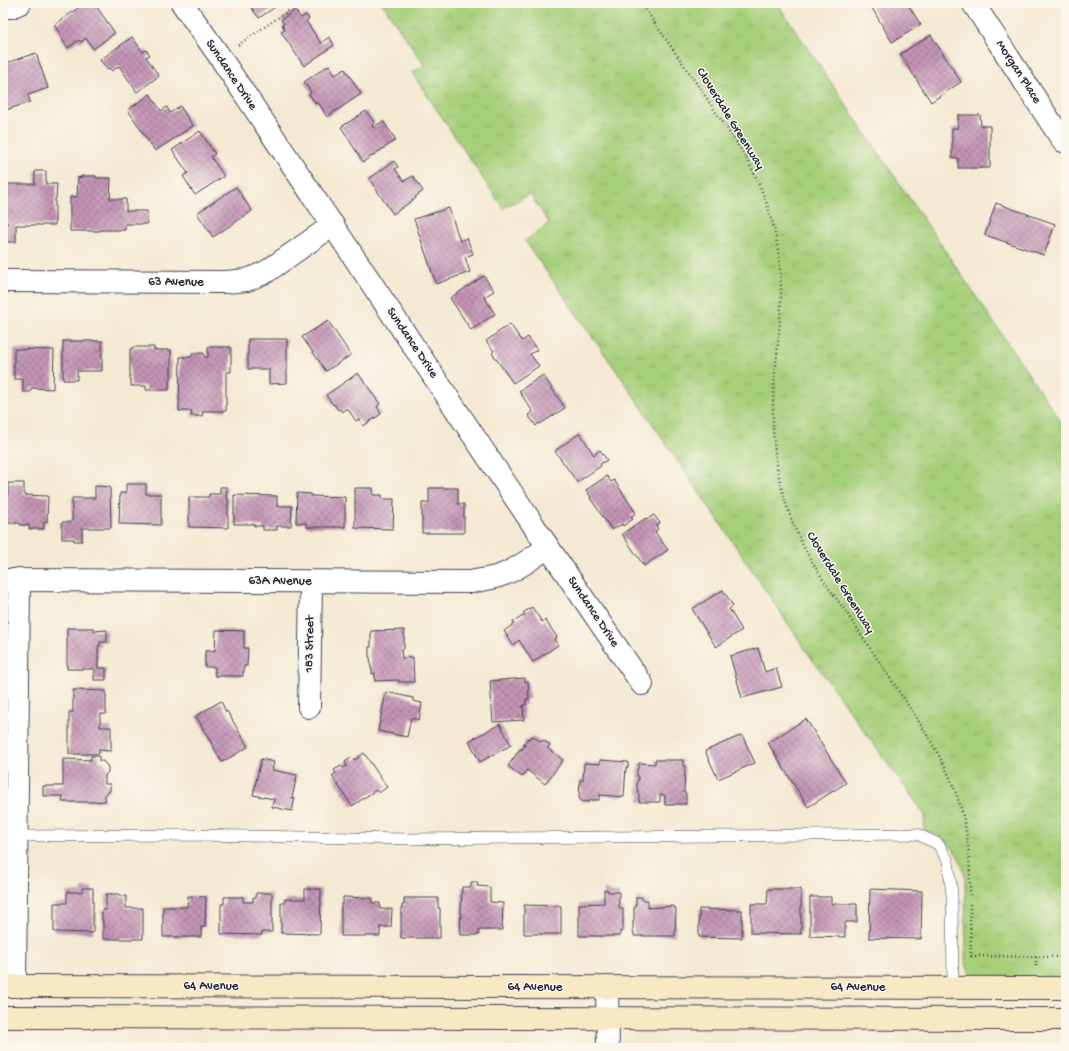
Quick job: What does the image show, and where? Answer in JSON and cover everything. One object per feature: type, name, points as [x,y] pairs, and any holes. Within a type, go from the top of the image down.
[{"type":"main road","name":"64 Avenue","points":[[9,986],[1066,988]]},
{"type":"main road","points":[[3,1017],[1066,1019]]},
{"type":"street","points":[[3,7],[11,7],[20,3]]},
{"type":"street","name":"Sundance Drive","points":[[182,3],[333,225],[548,548],[642,684]]},
{"type":"street","name":"Morgan Place","points":[[973,3],[1063,141]]},
{"type":"street","name":"63 Avenue","points":[[3,281],[226,282],[247,280],[266,272],[333,225]]},
{"type":"street","name":"63A Avenue","points":[[11,580],[471,582],[501,576],[548,548]]},
{"type":"street","points":[[9,986],[17,836],[11,580]]},
{"type":"street","name":"183 Street","points":[[309,707],[311,582]]},
{"type":"street","points":[[607,987],[608,1048]]},
{"type":"lane","points":[[17,836],[192,835],[415,838],[917,834],[938,844],[948,861],[952,895],[953,987]]},
{"type":"path","points":[[233,48],[300,3]]},
{"type":"path","name":"Cloverdale Greenway","points":[[641,3],[745,157],[762,191],[771,217],[776,238],[780,269],[780,327],[773,405],[776,461],[780,480],[792,521],[808,555],[928,735],[953,786],[964,821],[969,850],[971,956],[1066,957]]},
{"type":"green space","points":[[382,3],[777,3],[1066,429],[1066,979],[977,978],[969,971],[966,961],[965,877],[963,868],[956,853],[952,847],[940,837],[924,830],[925,815],[812,659],[627,386],[525,241],[549,223],[530,194],[503,208],[412,73],[424,65]]},
{"type":"building","points":[[85,3],[94,3],[115,33],[93,49],[86,38],[81,42],[79,40],[68,48],[54,25]]},
{"type":"building","points":[[248,3],[281,3],[259,18]]},
{"type":"building","points":[[869,3],[907,3],[921,25],[892,42]]},
{"type":"building","points":[[295,10],[301,18],[306,15],[309,19],[306,21],[321,43],[329,37],[334,45],[304,66],[281,32],[285,30],[282,25],[284,24],[281,20]]},
{"type":"building","points":[[931,35],[961,82],[931,102],[900,54]]},
{"type":"building","points":[[132,37],[143,52],[146,50],[150,55],[146,57],[159,76],[137,92],[119,66],[112,71],[109,68],[107,69],[100,60]]},
{"type":"building","points":[[36,53],[48,88],[28,95],[30,102],[3,111],[3,64]]},
{"type":"building","points":[[329,65],[335,75],[345,69],[361,94],[327,117],[318,102],[316,104],[309,94],[311,92],[304,82]]},
{"type":"building","points":[[150,94],[161,111],[167,107],[170,113],[180,106],[193,126],[155,151],[128,110]]},
{"type":"building","points":[[366,111],[375,123],[372,125],[373,128],[383,121],[396,140],[363,162],[341,127]]},
{"type":"building","points":[[958,115],[980,115],[981,126],[990,126],[990,168],[958,168],[958,158],[952,158],[952,128],[958,128]]},
{"type":"building","points":[[200,131],[215,154],[211,157],[224,176],[195,195],[183,176],[188,173],[172,150]]},
{"type":"building","points":[[394,161],[398,167],[395,169],[404,181],[413,176],[423,191],[415,197],[416,198],[393,214],[369,179]]},
{"type":"building","points":[[35,171],[46,171],[46,184],[57,184],[55,199],[55,225],[16,225],[16,242],[7,242],[5,197],[8,198],[8,184],[35,184]]},
{"type":"building","points":[[81,176],[111,178],[110,199],[126,199],[126,211],[147,211],[147,224],[125,224],[125,230],[70,231],[70,197],[77,197],[78,177],[81,178]]},
{"type":"building","points":[[236,187],[252,211],[213,237],[197,213]]},
{"type":"building","points":[[996,203],[1055,224],[1044,255],[985,235]]},
{"type":"building","points":[[449,208],[460,241],[467,238],[473,254],[465,257],[470,272],[436,284],[414,219]]},
{"type":"building","points":[[484,276],[494,291],[484,297],[495,314],[471,330],[450,298]]},
{"type":"building","points":[[328,321],[351,355],[326,371],[302,337]]},
{"type":"building","points":[[510,324],[522,341],[528,337],[537,350],[530,354],[539,366],[513,383],[492,353],[494,351],[486,341]]},
{"type":"building","points":[[248,339],[287,339],[287,383],[269,384],[269,369],[248,369]]},
{"type":"building","points":[[63,341],[102,341],[102,371],[77,371],[77,380],[63,380]]},
{"type":"building","points":[[133,347],[154,347],[154,350],[171,350],[171,380],[169,380],[169,390],[146,390],[146,386],[131,386],[130,349],[133,349]]},
{"type":"building","points":[[208,347],[231,347],[231,372],[226,372],[226,411],[203,411],[202,416],[191,416],[192,411],[179,411],[180,357],[192,357],[192,353],[204,353],[204,357],[208,357]]},
{"type":"building","points":[[14,349],[54,350],[53,389],[31,388],[30,392],[23,392],[23,379],[14,379]]},
{"type":"building","points":[[358,373],[380,404],[377,406],[381,414],[363,426],[359,419],[356,421],[347,408],[342,412],[340,409],[338,410],[326,395]]},
{"type":"building","points":[[543,375],[565,408],[536,426],[528,415],[533,412],[519,391]]},
{"type":"building","points":[[580,433],[594,455],[600,450],[607,460],[600,464],[601,466],[577,482],[555,451]]},
{"type":"building","points":[[607,476],[611,482],[614,480],[636,513],[631,516],[633,519],[623,526],[622,524],[612,530],[586,490]]},
{"type":"building","points":[[8,483],[24,483],[24,495],[48,496],[47,522],[44,522],[44,529],[29,529],[29,525],[20,525],[20,523],[5,523],[5,495],[8,495]]},
{"type":"building","points":[[126,484],[146,484],[146,494],[161,494],[161,525],[119,524],[120,493],[126,493]]},
{"type":"building","points":[[95,486],[110,487],[111,528],[82,528],[82,541],[62,539],[62,522],[72,522],[72,498],[95,498]]},
{"type":"building","points":[[220,487],[227,487],[226,498],[228,498],[228,528],[189,527],[189,497],[209,497],[209,494],[220,494]]},
{"type":"building","points":[[355,488],[373,488],[373,495],[382,495],[382,499],[394,499],[393,529],[355,528]]},
{"type":"building","points":[[429,488],[458,488],[458,504],[464,504],[464,533],[422,533],[422,503],[429,503]]},
{"type":"building","points":[[297,493],[311,494],[311,496],[345,497],[345,527],[306,527],[306,523],[296,523]]},
{"type":"building","points":[[234,495],[277,496],[277,506],[292,506],[291,526],[277,526],[277,530],[263,530],[263,526],[254,526],[254,524],[234,524]]},
{"type":"building","points":[[654,515],[660,523],[656,526],[658,529],[655,532],[668,550],[644,566],[622,534],[646,518],[647,519]]},
{"type":"building","points":[[723,590],[733,606],[729,609],[742,630],[716,647],[692,609]]},
{"type":"building","points":[[532,607],[542,622],[545,620],[557,637],[554,640],[558,645],[533,662],[519,640],[513,645],[504,631],[514,624],[513,622],[525,615],[523,613]]},
{"type":"building","points":[[67,628],[94,628],[94,631],[107,630],[107,642],[100,642],[100,646],[98,646],[98,668],[106,668],[106,680],[94,680],[94,669],[67,669]]},
{"type":"building","points":[[216,630],[244,631],[244,648],[248,648],[247,666],[244,666],[243,676],[215,676],[215,667],[205,667],[205,651],[215,651]]},
{"type":"building","points":[[404,630],[404,649],[401,649],[402,658],[413,657],[414,682],[399,682],[399,680],[375,681],[375,673],[372,674],[369,657],[369,647],[371,647],[371,631]]},
{"type":"building","points":[[758,648],[765,672],[776,668],[782,687],[742,698],[730,656]]},
{"type":"building","points":[[525,678],[525,682],[528,681],[529,699],[526,699],[526,705],[523,705],[524,720],[493,722],[490,681]]},
{"type":"building","points":[[73,690],[106,691],[106,714],[100,714],[100,727],[111,727],[111,751],[99,750],[99,754],[69,754],[69,712],[73,712]]},
{"type":"building","points":[[386,692],[413,698],[413,701],[422,703],[419,720],[411,718],[407,737],[378,731]]},
{"type":"building","points":[[221,701],[226,712],[227,711],[248,747],[222,762],[196,716]]},
{"type":"building","points":[[806,719],[846,783],[808,807],[768,743]]},
{"type":"building","points":[[500,724],[511,745],[480,762],[469,741]]},
{"type":"building","points":[[742,735],[755,763],[718,779],[705,751]]},
{"type":"building","points":[[532,736],[541,742],[543,740],[550,745],[547,748],[563,760],[545,784],[527,770],[522,777],[508,766],[520,749],[521,750],[525,745],[523,744]]},
{"type":"building","points":[[364,753],[387,787],[379,793],[376,790],[352,806],[332,776],[336,773],[334,770],[341,766],[343,768],[347,766],[345,762],[352,757],[355,760]]},
{"type":"building","points":[[91,756],[99,756],[99,761],[103,761],[108,767],[108,772],[105,775],[105,784],[110,784],[110,791],[105,794],[105,801],[62,802],[63,796],[43,796],[43,786],[63,786],[63,759],[91,760]]},
{"type":"building","points":[[261,759],[274,762],[272,770],[297,775],[292,798],[295,798],[292,811],[272,807],[274,799],[253,795]]},
{"type":"building","points":[[600,760],[628,762],[628,768],[626,767],[624,797],[599,795],[599,800],[590,800],[589,802],[581,801],[579,798],[580,780],[583,780],[584,763],[600,764]]},
{"type":"building","points":[[655,760],[683,760],[683,766],[685,766],[684,793],[686,793],[686,804],[665,805],[665,795],[660,795],[660,802],[639,802],[639,794],[637,790],[637,769],[639,763],[655,764]]},
{"type":"building","points":[[471,882],[478,882],[477,886],[490,887],[490,902],[503,903],[502,930],[479,930],[479,935],[460,935],[462,887],[471,887]]},
{"type":"building","points":[[82,888],[93,888],[93,933],[54,932],[54,903],[67,903],[67,892],[82,892]]},
{"type":"building","points":[[305,889],[321,889],[320,934],[281,933],[281,903],[285,903],[285,899],[305,899]]},
{"type":"building","points":[[768,889],[801,889],[801,934],[751,933],[751,904],[767,904]]},
{"type":"building","points":[[870,889],[922,891],[921,939],[869,938]]},
{"type":"building","points":[[604,890],[608,890],[608,892],[619,892],[619,907],[620,909],[623,909],[623,931],[620,931],[620,936],[579,936],[579,904],[604,903]]},
{"type":"building","points":[[256,893],[272,893],[272,932],[262,932],[262,935],[221,934],[221,904],[224,904],[224,897],[243,897],[243,902],[253,902],[253,897],[256,898]]},
{"type":"building","points":[[106,894],[120,894],[120,896],[126,896],[126,908],[143,908],[143,939],[103,939],[102,910],[106,910]]},
{"type":"building","points":[[188,896],[206,897],[205,927],[201,927],[201,937],[163,937],[163,907],[187,907]]},
{"type":"building","points":[[343,897],[372,898],[372,903],[380,903],[380,909],[392,909],[391,927],[380,927],[380,936],[341,936],[341,904],[343,904]]},
{"type":"building","points":[[636,897],[642,897],[642,900],[648,900],[648,908],[674,906],[674,908],[676,908],[675,936],[634,936],[633,921]]},
{"type":"building","points":[[810,897],[831,897],[831,904],[857,904],[857,922],[845,922],[845,937],[810,936]]},
{"type":"building","points":[[404,898],[438,898],[438,908],[440,908],[440,938],[401,938],[401,908],[402,905],[404,905]]},
{"type":"building","points":[[524,905],[561,906],[561,934],[524,934]]},
{"type":"building","points":[[699,909],[742,910],[742,938],[699,937]]}]
